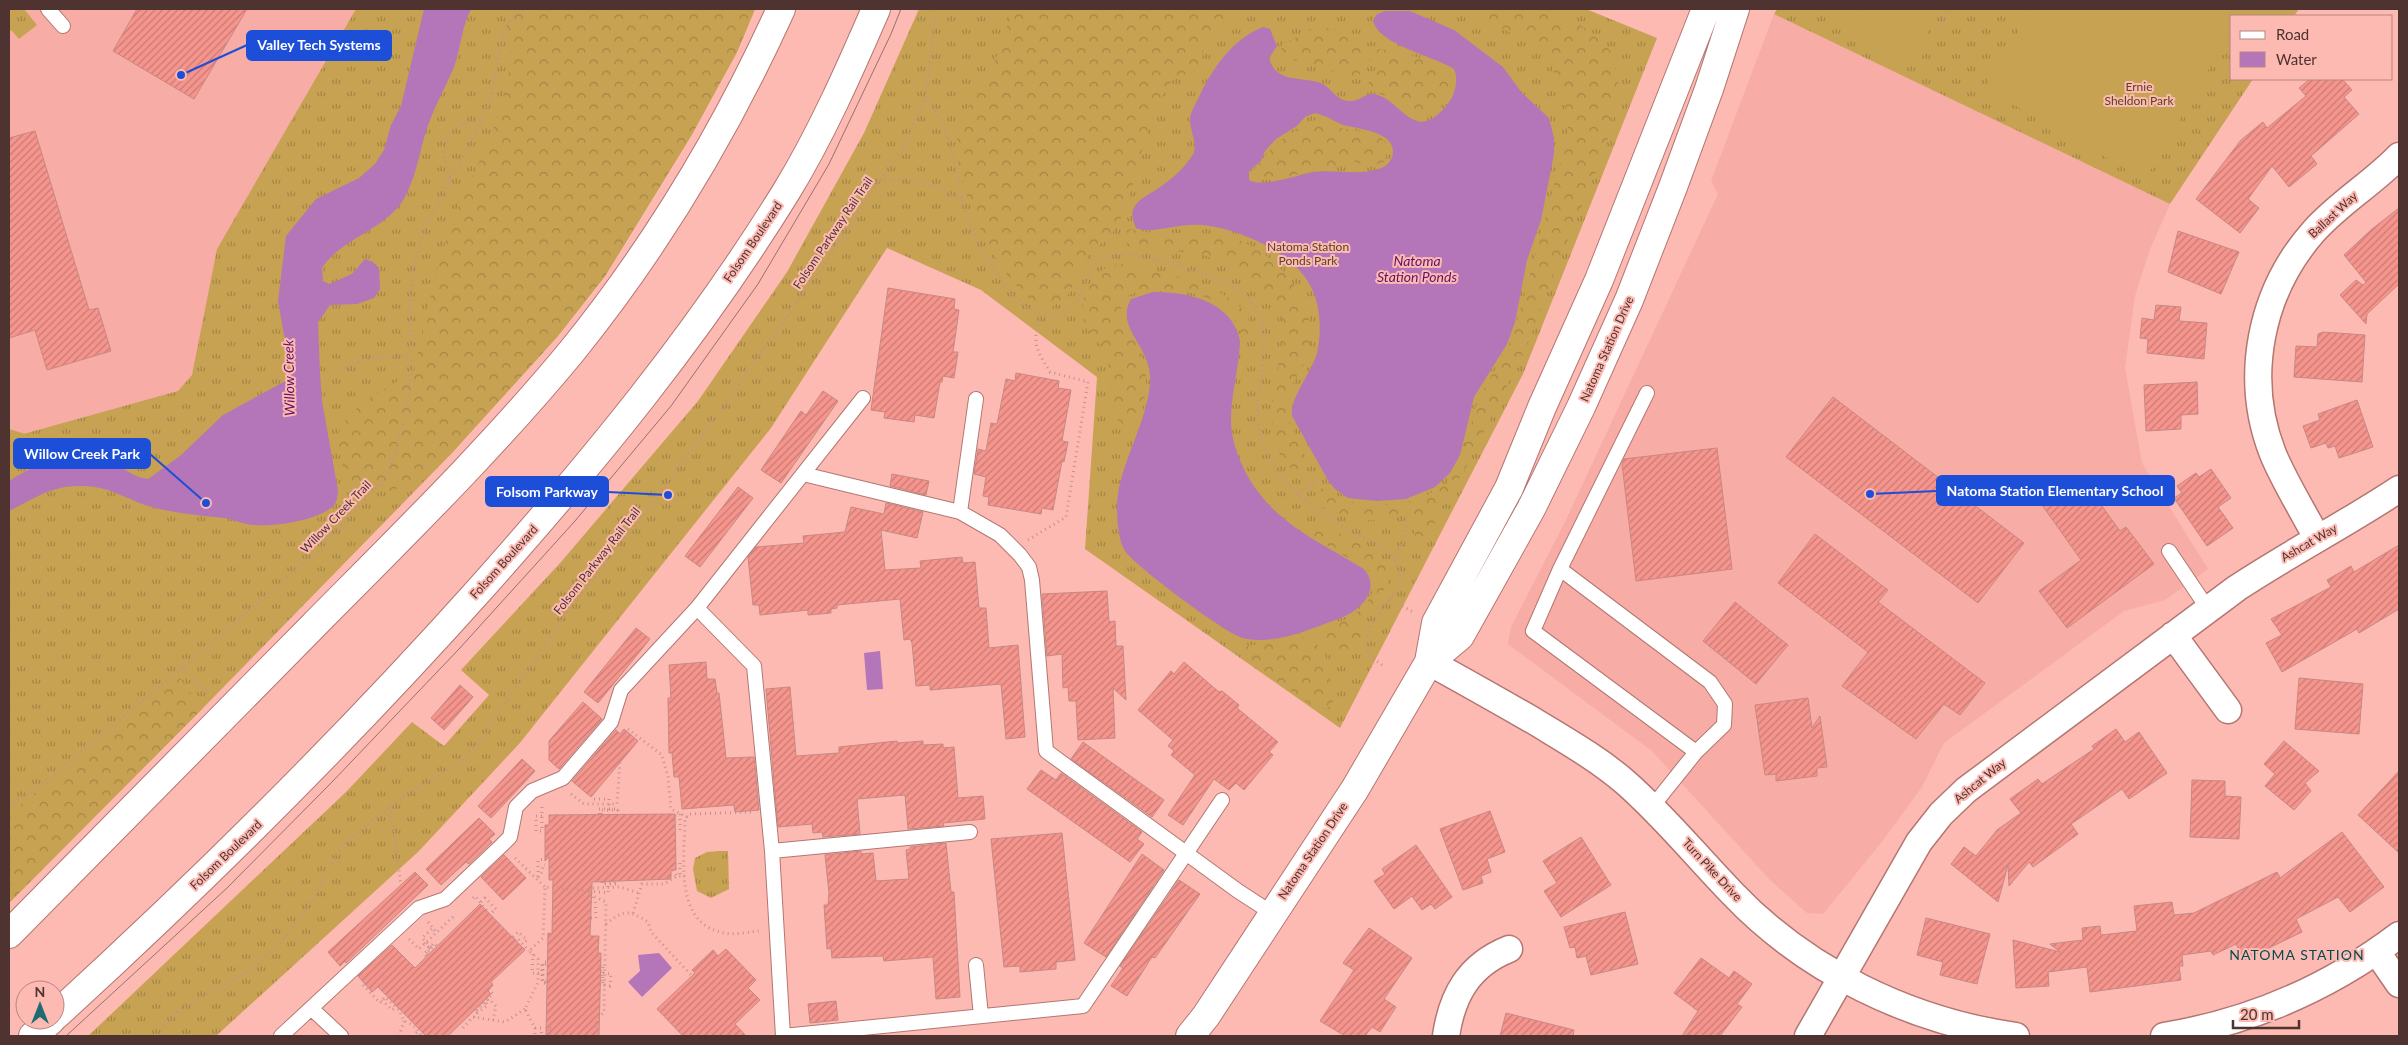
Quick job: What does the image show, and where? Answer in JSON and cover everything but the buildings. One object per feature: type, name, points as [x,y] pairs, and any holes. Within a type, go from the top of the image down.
[{"type":"main road","points":[[9,934],[430,507],[572,351],[633,270],[687,187],[750,76],[781,9]]},
{"type":"main road","name":"Folsom Boulevard","points":[[65,1007],[245,838],[286,796],[430,645],[546,516],[622,425],[680,350],[788,189],[848,72],[876,9]]},
{"type":"main road","name":"Natoma Station Drive","points":[[1429,662],[1436,623],[1509,488],[1542,407],[1603,271],[1706,9]]},
{"type":"main road","name":"Natoma Station Drive","points":[[1190,1036],[1355,789],[1429,662],[1460,636],[1531,508],[1581,407],[1629,300],[1709,89],[1735,9]]},
{"type":"street","name":"Ballast Way","points":[[2317,538],[2274,456],[2261,414],[2258,370],[2264,326],[2278,284],[2301,246],[2332,214],[2399,156]]},
{"type":"street","name":"Ashcat Way","points":[[1808,1036],[1919,842],[1940,814],[1966,790],[2208,609],[2282,558],[2399,490]]},
{"type":"street","points":[[2173,635],[2228,710]]},
{"type":"street","name":"Turn Pike Drive","points":[[1429,662],[1581,749],[1623,780],[1652,807],[1732,894],[1799,951],[1842,978],[1892,1002],[1941,1020],[1992,1033],[2016,1036]]},
{"type":"street","points":[[2164,1036],[2235,1021],[2285,1003],[2332,980],[2377,952],[2399,935]]},
{"type":"street","points":[[1446,1036],[1454,1003],[1468,976],[1482,962],[1509,949]]},
{"type":"street","points":[[2377,952],[2399,984]]},
{"type":"lane","points":[[48,9],[63,26]]},
{"type":"lane","points":[[1647,393],[1560,569],[1533,631],[1696,752]]},
{"type":"lane","points":[[281,1036],[419,908],[445,899],[510,837],[516,807],[532,791],[563,778],[613,718],[620,690],[697,608],[863,398]]},
{"type":"lane","points":[[960,512],[976,398]]},
{"type":"lane","points":[[803,474],[960,512],[1000,535],[1014,548],[1029,567],[1032,580],[1046,751],[1186,851],[1238,891],[1272,913]]},
{"type":"lane","points":[[2169,551],[2208,609]]},
{"type":"lane","points":[[1560,569],[1710,682],[1725,704],[1724,725],[1696,752],[1652,807]]},
{"type":"lane","points":[[697,608],[754,666],[772,851],[783,1036],[1083,1006],[1222,800]]},
{"type":"lane","points":[[772,851],[970,832]]},
{"type":"lane","points":[[976,965],[981,1016]]},
{"type":"lane","points":[[312,1008],[341,1036]]},
{"type":"path","name":"Willow Creek Trail","points":[[9,805],[32,793],[318,551],[382,482],[389,469],[407,406],[411,356],[409,331],[414,263],[429,223],[490,99],[509,22],[518,9]]},
{"type":"path","name":"Folsom Parkway Rail Trail","points":[[159,1036],[162,1029],[179,1010],[249,970],[277,947],[314,899],[335,856],[348,840],[409,792],[460,763],[478,742],[564,616],[659,495],[831,255],[879,181],[902,151],[925,100],[936,9]]},
{"type":"path","points":[[1938,27],[1948,9]]},
{"type":"path","points":[[925,100],[938,114],[944,126],[967,217],[998,277],[1022,304],[1041,316],[1059,317],[1070,311],[1092,268],[1103,259],[1116,255],[1130,255],[1168,263],[1223,280],[1238,289],[1254,304],[1263,326],[1264,350],[1258,412],[1262,441],[1277,470],[1298,495],[1324,515],[1385,550],[1394,559],[1400,576],[1399,584],[1371,626],[1367,639],[1370,656],[1382,665]]},
{"type":"path","points":[[450,183],[444,153],[449,133],[463,123],[481,120]]},
{"type":"path","points":[[879,181],[892,178],[913,180],[962,200]]},
{"type":"path","points":[[1014,548],[1066,517],[1088,382],[1050,372],[1035,346],[1035,330],[1041,316]]},
{"type":"path","points":[[340,372],[359,360],[411,356]]},
{"type":"path","points":[[1298,495],[1315,480]]},
{"type":"path","points":[[1394,559],[1404,543],[1406,516]]},
{"type":"path","points":[[1389,599],[1413,612]]},
{"type":"path","points":[[183,667],[226,715]]},
{"type":"path","points":[[613,718],[662,754],[668,777],[671,809],[687,817]]},
{"type":"path","points":[[557,782],[584,804],[617,804],[620,762]]},
{"type":"path","points":[[594,804],[594,798],[609,798],[608,810]]},
{"type":"path","points":[[607,804],[608,810]]},
{"type":"path","points":[[390,806],[401,885]]},
{"type":"path","points":[[600,814],[601,810],[619,810],[618,813]]},
{"type":"path","points":[[768,811],[689,814],[685,820],[685,876],[689,906],[704,924],[728,934],[777,930]]},
{"type":"path","points":[[673,826],[678,813]]},
{"type":"path","points":[[675,830],[680,830],[678,813]]},
{"type":"path","points":[[542,816],[536,816],[536,831],[545,831]]},
{"type":"path","points":[[502,845],[545,887],[608,893],[610,885]]},
{"type":"path","points":[[537,878],[538,860],[545,859]]},
{"type":"path","points":[[676,863],[680,863],[678,876]]},
{"type":"path","points":[[537,878],[545,864]]},
{"type":"path","points":[[673,870],[678,876]]},
{"type":"path","points":[[634,913],[642,884],[664,884],[678,876],[685,876]]},
{"type":"path","points":[[603,882],[602,884],[638,893]]},
{"type":"path","points":[[610,885],[617,884],[618,882]]},
{"type":"path","points":[[541,973],[532,973],[531,953],[543,938],[545,887]]},
{"type":"path","points":[[589,891],[594,897],[606,902],[601,985],[604,1012],[596,1021],[595,1036]]},
{"type":"path","points":[[468,903],[475,896],[489,913],[496,909],[485,898],[481,902]]},
{"type":"path","points":[[590,902],[594,897]]},
{"type":"path","points":[[591,918],[596,918],[594,897]]},
{"type":"path","points":[[606,924],[620,913],[634,913],[648,922],[651,932],[692,976]]},
{"type":"path","points":[[398,928],[419,948],[455,915]]},
{"type":"path","points":[[432,928],[422,938],[433,947]]},
{"type":"path","points":[[522,944],[526,940],[518,932],[514,938],[517,938],[522,944],[531,953]]},
{"type":"path","points":[[424,943],[433,947]]},
{"type":"path","points":[[427,955],[424,954],[433,947]]},
{"type":"path","points":[[473,1018],[505,1022],[525,1009],[538,982],[543,962],[546,963]]},
{"type":"path","points":[[600,965],[603,966],[603,973]]},
{"type":"path","points":[[541,973],[543,982],[545,982]]},
{"type":"path","points":[[601,985],[610,986],[611,974],[603,973]]},
{"type":"path","points":[[471,1007],[475,1010],[493,994],[489,990]]},
{"type":"path","points":[[371,994],[380,1003],[382,1000],[392,1010],[395,1006],[404,1021],[413,1025],[423,1036]]},
{"type":"path","points":[[463,1028],[489,998],[496,1006],[493,1020]]},
{"type":"path","points":[[477,1010],[488,1005],[485,1001]]},
{"type":"path","points":[[525,1009],[535,1028],[535,1034]]},
{"type":"path","points":[[399,1036],[404,1021]]},
{"type":"path","points":[[535,1028],[541,1028],[542,1036]]},
{"type":"path","points":[[552,1029],[548,1028],[550,1036],[558,1032]]},
{"type":"shaded area","points":[[9,9],[755,9],[737,52],[691,136],[605,276],[557,337],[450,455],[9,903]]},
{"type":"shaded area","points":[[1774,14],[2170,204],[2150,249],[2135,296],[2125,368],[2142,463],[2208,569],[2165,600],[2124,611],[1944,743],[1922,787],[1881,843],[1823,914],[1807,913],[1770,880],[1652,751],[1508,644],[1511,627],[1564,524],[1718,194],[1711,181]]},
{"type":"green space","points":[[9,9],[24,9],[37,25],[19,39],[11,30],[9,32]]},
{"type":"green space","points":[[356,9],[755,9],[737,52],[691,136],[605,276],[557,337],[450,455],[9,903],[9,438],[178,391],[192,375],[217,249]]},
{"type":"green space","points":[[503,9],[755,9],[737,52],[691,136],[605,276],[557,337],[450,455],[399,488],[387,492],[360,488],[352,484],[343,469],[337,436],[348,416],[368,399],[414,371],[433,285],[448,234],[456,212],[485,150],[507,85],[510,49]]},
{"type":"green space","name":"Natoma Station Ponds Park","points":[[919,9],[1586,9],[1657,38],[1523,374],[1340,728],[1085,549],[1097,377],[981,290],[887,248],[771,428],[519,744],[418,852],[216,1036],[88,1036],[346,792],[412,722],[444,746],[489,695],[461,670],[561,562],[698,401],[787,272],[864,133]]},
{"type":"green space","points":[[1013,9],[1239,9],[1230,21],[1213,30],[1206,37],[1199,67],[1173,80],[1169,85],[1159,103],[1147,133],[1130,194],[1115,230],[1083,263],[1065,298],[1061,302],[1049,307],[1038,305],[1028,298],[1004,271],[972,210],[959,166],[957,146],[959,129],[991,69]]},
{"type":"green space","points":[[1462,9],[1542,9],[1580,25],[1597,36],[1612,53],[1618,83],[1606,147],[1546,294],[1527,346],[1465,469],[1439,511],[1428,542],[1422,549],[1416,547],[1413,513],[1404,513],[1378,520],[1356,519],[1320,506],[1316,496],[1320,489],[1324,488],[1340,499],[1362,504],[1395,505],[1416,500],[1445,486],[1459,465],[1478,400],[1513,337],[1567,137],[1569,120],[1552,67],[1534,44]]},
{"type":"green space","name":"Ernie Sheldon Park","points":[[1777,9],[2299,9],[2295,15],[2230,15],[2230,80],[2252,80],[2170,204],[1774,14]]},
{"type":"green space","points":[[1817,9],[1862,9],[1852,26]]},
{"type":"green space","points":[[1864,9],[1940,9],[1913,58],[1899,62],[1857,39],[1854,29]]},
{"type":"green space","points":[[2031,9],[2244,9],[2240,15],[2230,15],[2230,32],[2145,180],[1985,88]]},
{"type":"green space","points":[[1320,27],[1348,32],[1367,46],[1376,49],[1395,51],[1442,66],[1454,78],[1445,101],[1433,113],[1426,116],[1418,116],[1394,99],[1369,89],[1367,86],[1377,65],[1374,60],[1362,59],[1360,74],[1357,79],[1353,80],[1321,67],[1295,61],[1285,54],[1281,48],[1282,44],[1298,37],[1305,30]]},
{"type":"green space","points":[[1317,120],[1345,129],[1379,136],[1386,143],[1387,153],[1384,162],[1369,167],[1348,159],[1337,166],[1275,179],[1264,180],[1253,176],[1252,172],[1275,144],[1310,121]]},
{"type":"green space","points":[[1130,229],[1157,233],[1212,234],[1239,240],[1269,258],[1283,271],[1294,286],[1303,302],[1309,319],[1311,336],[1308,354],[1288,397],[1287,411],[1291,426],[1308,463],[1306,469],[1299,471],[1287,466],[1277,450],[1274,435],[1271,408],[1285,326],[1276,301],[1265,290],[1226,264],[1202,254],[1132,247],[1123,239],[1124,232]]},
{"type":"green space","points":[[1123,264],[1180,277],[1203,285],[1223,294],[1240,306],[1249,320],[1249,336],[1241,334],[1232,315],[1218,303],[1205,297],[1175,290],[1144,290],[1122,300],[1121,309],[1124,324],[1142,356],[1146,373],[1144,399],[1137,425],[1125,428],[1118,421],[1114,413],[1110,394],[1107,356],[1100,343],[1085,324],[1082,310],[1089,286],[1099,273],[1108,267]]},
{"type":"green space","points":[[9,429],[39,438],[42,443],[34,454],[9,471]]},
{"type":"green space","points":[[1313,524],[1320,524],[1370,548],[1391,569],[1385,590],[1369,610],[1359,645],[1354,654],[1342,654],[1328,649],[1320,634],[1322,630],[1350,616],[1365,604],[1370,597],[1374,576],[1367,569],[1310,536],[1308,531]]},
{"type":"green space","points":[[1303,637],[1314,640],[1328,661],[1334,699],[1331,706],[1325,709],[1315,708],[1244,658],[1243,653],[1247,646]]},
{"type":"green space","points":[[180,678],[202,709],[9,903],[9,814]]},
{"type":"green space","points":[[728,851],[729,889],[711,898],[697,891],[693,869],[695,858],[707,852]]},
{"type":"water","points":[[424,9],[471,9],[455,64],[430,120],[409,188],[397,208],[387,218],[341,248],[322,268],[323,281],[329,284],[352,274],[365,259],[373,262],[379,268],[380,289],[374,298],[357,304],[330,305],[318,322],[322,401],[338,491],[336,502],[330,508],[311,518],[273,525],[254,525],[228,519],[165,510],[95,487],[70,486],[49,491],[9,511],[9,481],[32,468],[58,458],[86,454],[99,456],[111,460],[133,474],[148,479],[180,456],[223,415],[289,379],[295,369],[284,335],[278,301],[286,236],[316,199],[359,178],[375,164],[384,150],[391,125],[401,106]]},
{"type":"water","name":"Natoma Station Ponds","points":[[1385,11],[1410,11],[1454,30],[1503,67],[1522,93],[1549,118],[1554,138],[1554,154],[1541,220],[1527,260],[1515,322],[1507,344],[1474,397],[1460,455],[1450,473],[1435,487],[1406,499],[1377,501],[1348,498],[1335,489],[1329,482],[1292,416],[1292,409],[1297,394],[1317,353],[1320,335],[1318,306],[1312,288],[1298,269],[1287,259],[1260,242],[1230,231],[1202,225],[1142,230],[1136,228],[1132,214],[1139,201],[1171,179],[1192,156],[1195,148],[1190,124],[1191,115],[1216,66],[1241,40],[1263,27],[1270,29],[1277,46],[1269,58],[1277,72],[1290,78],[1321,83],[1344,100],[1353,101],[1374,94],[1390,102],[1411,119],[1427,121],[1436,116],[1446,107],[1453,95],[1456,82],[1454,69],[1385,37],[1377,29],[1373,21],[1377,14]],"holes":[[[1315,113],[1343,125],[1367,130],[1384,137],[1390,142],[1393,149],[1390,161],[1382,168],[1370,171],[1313,172],[1263,183],[1249,180],[1249,171],[1261,161],[1265,151],[1276,139],[1297,126],[1305,117]]]},
{"type":"water","points":[[1153,292],[1181,294],[1207,302],[1228,316],[1235,327],[1240,341],[1232,401],[1231,427],[1234,443],[1242,465],[1265,501],[1279,515],[1311,538],[1364,569],[1369,577],[1369,592],[1360,606],[1346,616],[1304,632],[1279,638],[1255,640],[1243,638],[1233,634],[1181,599],[1132,559],[1125,551],[1119,535],[1117,506],[1119,491],[1122,475],[1144,414],[1150,383],[1146,358],[1130,329],[1127,320],[1127,310],[1131,299]]},
{"type":"water","points":[[880,651],[883,689],[867,690],[864,653]]},
{"type":"water","points":[[659,953],[672,968],[642,997],[628,982],[640,971],[638,955]]},
{"type":"tram line","points":[[66,1036],[227,888],[332,782],[459,649],[575,521],[671,406],[758,284],[829,164],[901,9]]},
{"type":"place","name":"Valley Tech Systems","points":[[181,75]]},
{"type":"place","name":"Natoma Station Elementary School","points":[[1870,494]]},
{"type":"place","name":"Folsom Parkway","points":[[668,495]]},
{"type":"place","name":"Willow Creek Park","points":[[206,503]]},
{"type":"district","name":"NATOMA STATION","points":[[2297,955]]},
{"type":"water label","name":"Willow Creek","points":[[289,378]]}]
